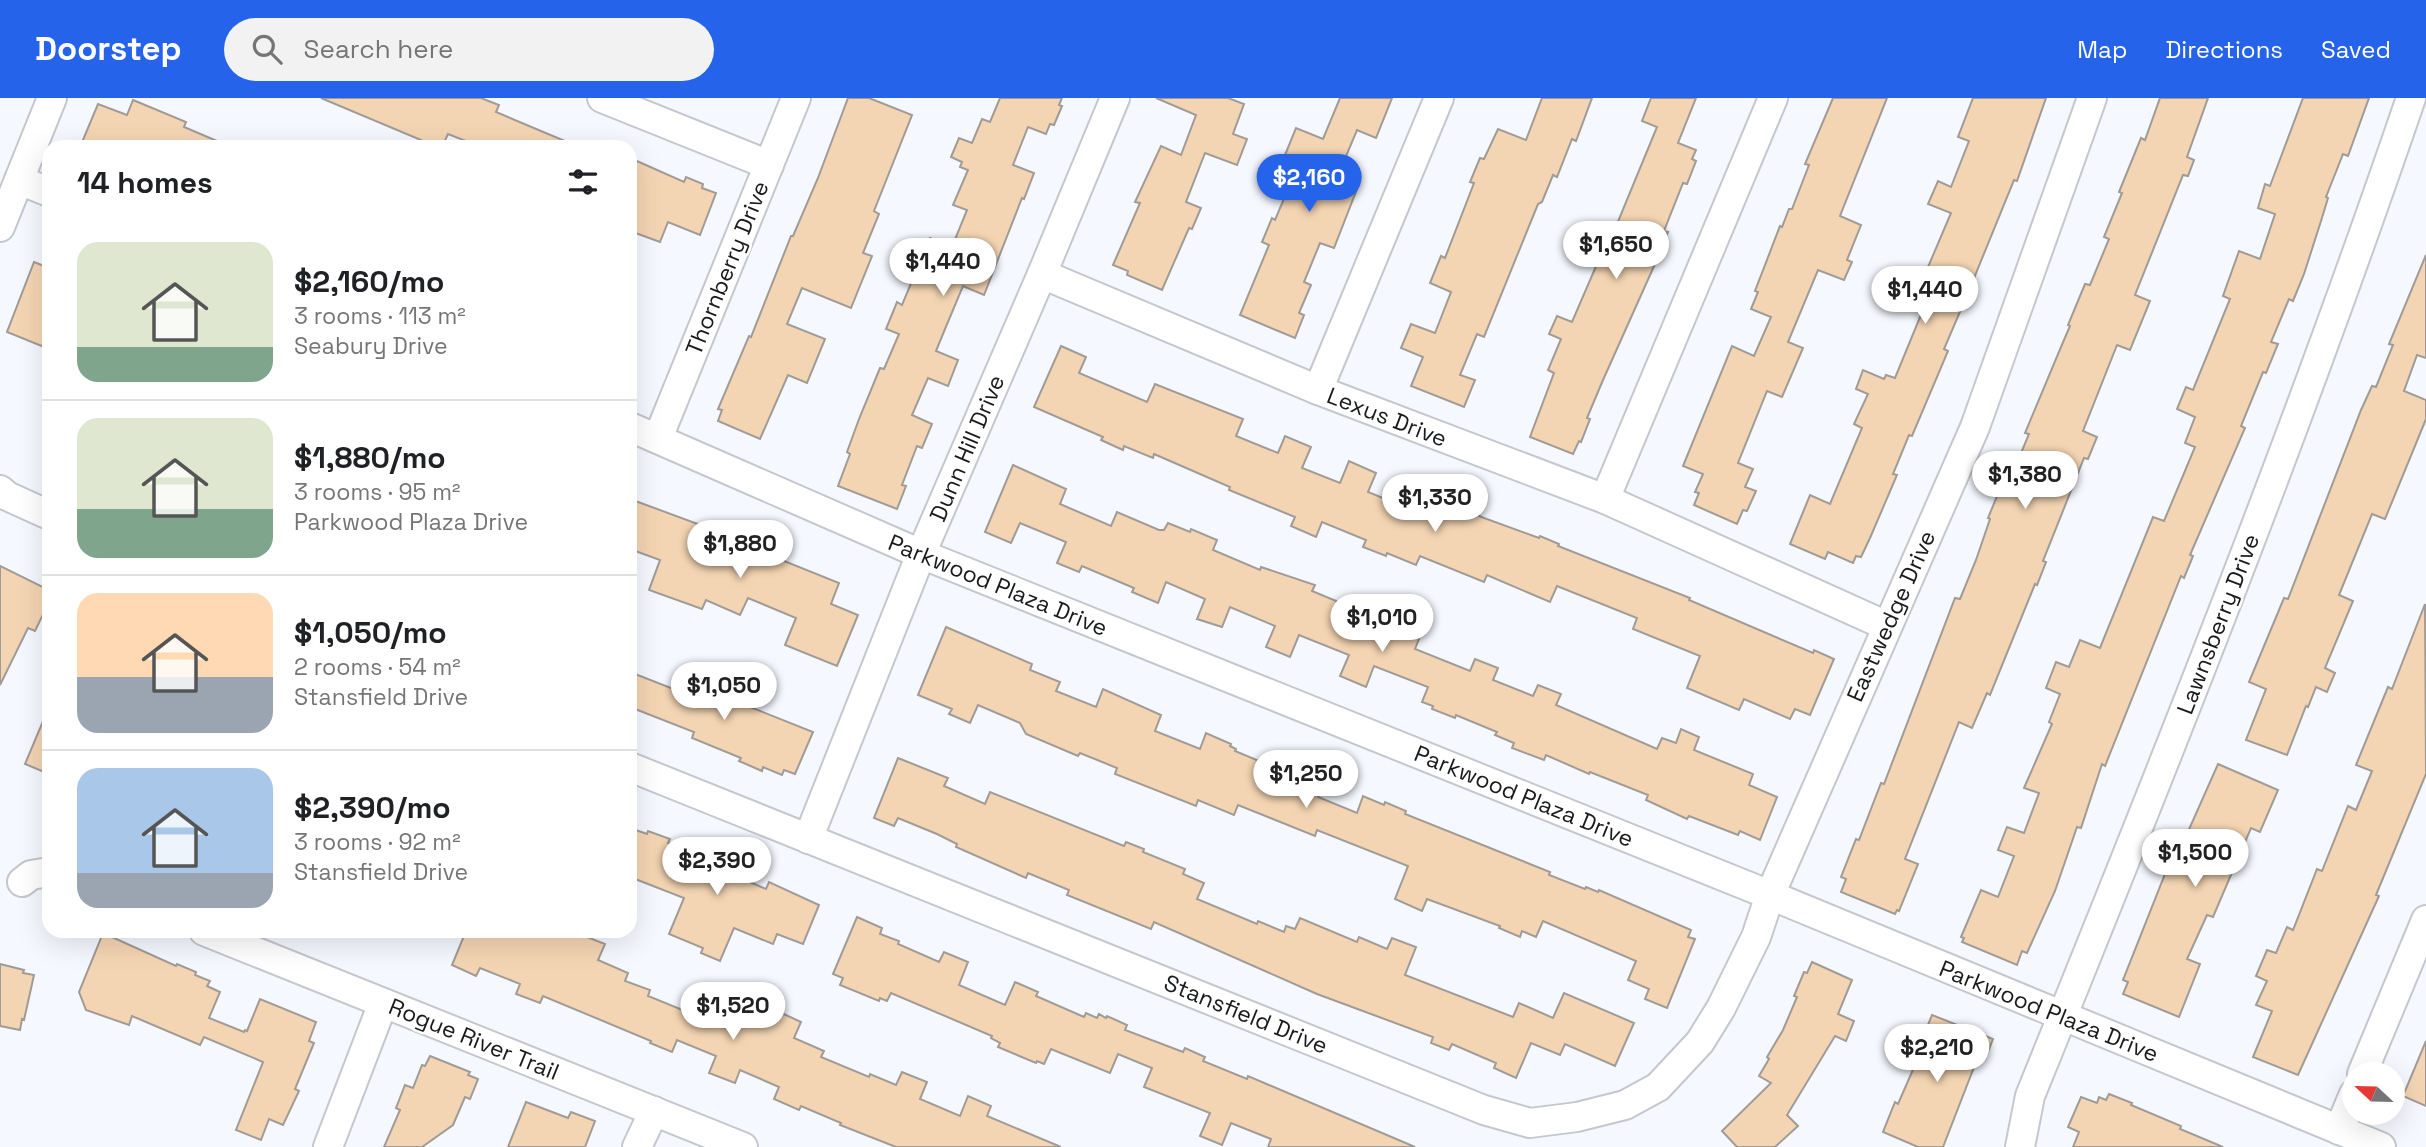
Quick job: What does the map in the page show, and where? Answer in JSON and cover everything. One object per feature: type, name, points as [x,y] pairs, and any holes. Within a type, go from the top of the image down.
[{"type":"street","points":[[0,227],[52,98]]},
{"type":"street","points":[[602,98],[769,165]]},
{"type":"street","name":"Thornberry Drive","points":[[658,438],[796,98]]},
{"type":"street","name":"Dunn Hill Drive","points":[[808,839],[920,554],[1115,98]]},
{"type":"street","points":[[1318,390],[1439,98]]},
{"type":"street","points":[[1605,499],[1773,98]]},
{"type":"street","name":"Eastwedge Drive","points":[[1770,895],[1975,427],[2092,98]]},
{"type":"street","name":"Lawnsberry Drive","points":[[2020,1147],[2030,1096],[2227,603],[2350,277],[2411,98]]},
{"type":"street","points":[[19,180],[42,189]]},
{"type":"street","name":"Lexus Drive","points":[[1042,274],[1318,390],[1605,499],[1887,626]]},
{"type":"street","name":"Parkwood Plaza Drive","points":[[637,430],[920,554],[1770,895],[2381,1147]]},
{"type":"street","points":[[0,490],[42,512]]},
{"type":"street","name":"Stansfield Drive","points":[[637,770],[1484,1110],[1530,1122],[1577,1117],[1625,1105],[1658,1087],[1700,1042],[1721,1009],[1756,937],[1770,895]]},
{"type":"street","points":[[22,882],[31,875],[42,873]]},
{"type":"street","points":[[2367,1062],[2426,920]]},
{"type":"street","name":"Rogue River Trail","points":[[221,938],[743,1147]]},
{"type":"street","points":[[328,1147],[383,1003]]},
{"type":"street","points":[[637,1147],[654,1111]]},
{"type":"street","points":[[2339,1130],[2342,1123]]},
{"type":"building","points":[[321,98],[481,98],[499,105],[496,112],[562,140],[463,140],[448,134],[445,140],[421,140]]},
{"type":"building","points":[[848,98],[869,98],[912,115],[874,211],[879,214],[863,253],[872,256],[851,308],[802,288],[787,324],[825,339],[807,383],[788,375],[760,439],[718,421],[722,410],[718,409],[818,178]]},
{"type":"building","points":[[1000,98],[1062,98],[1059,105],[1062,106],[1054,125],[1050,124],[1046,134],[1028,127],[1013,165],[1034,173],[1024,199],[1022,198],[984,295],[963,286],[945,329],[936,351],[958,360],[948,386],[928,378],[912,415],[932,424],[922,448],[917,446],[902,485],[906,486],[897,509],[838,486],[859,419],[880,368],[884,369],[899,334],[886,329],[897,302],[902,305],[930,238],[952,247],[967,210],[953,205],[968,170],[960,167],[962,162],[951,157],[959,138],[972,143],[982,119],[990,122]]},
{"type":"building","points":[[1156,98],[1228,98],[1244,104],[1233,134],[1247,139],[1237,165],[1205,153],[1186,202],[1201,208],[1192,229],[1189,228],[1162,290],[1127,275],[1128,271],[1113,265],[1140,203],[1135,202],[1161,146],[1181,155],[1196,115]]},
{"type":"building","points":[[1340,98],[1392,98],[1376,138],[1357,130],[1336,180],[1357,189],[1334,248],[1320,243],[1304,282],[1311,285],[1299,313],[1304,315],[1295,338],[1240,315],[1269,245],[1262,242],[1272,218],[1275,220],[1300,161],[1285,155],[1296,128],[1323,139]]},
{"type":"building","points":[[1542,98],[1592,98],[1576,141],[1572,139],[1557,177],[1553,175],[1542,202],[1538,204],[1484,337],[1477,334],[1460,375],[1475,380],[1464,407],[1411,386],[1423,357],[1401,348],[1411,324],[1435,333],[1451,292],[1430,283],[1441,256],[1445,258],[1474,183],[1470,182],[1480,158],[1484,159],[1498,129],[1526,140]]},
{"type":"building","points":[[1651,98],[1696,98],[1678,143],[1696,150],[1692,159],[1696,161],[1687,184],[1683,183],[1664,231],[1668,232],[1659,255],[1587,418],[1590,419],[1581,442],[1579,441],[1573,454],[1530,437],[1554,373],[1548,370],[1561,339],[1549,334],[1557,316],[1572,322],[1600,257],[1603,258],[1657,127],[1642,121]]},
{"type":"building","points":[[1833,98],[1887,98],[1840,216],[1861,225],[1847,260],[1852,262],[1844,280],[1818,270],[1788,342],[1803,348],[1782,397],[1767,391],[1738,463],[1753,469],[1745,487],[1756,491],[1747,511],[1743,510],[1737,524],[1694,505],[1699,493],[1695,492],[1703,474],[1683,466],[1732,346],[1754,356],[1771,317],[1751,309],[1758,292],[1755,291],[1780,226],[1782,227],[1789,209],[1792,209],[1809,165],[1805,164]]},
{"type":"building","points":[[1973,98],[2046,98],[2017,181],[2014,180],[1972,283],[1975,285],[1966,308],[1962,307],[1944,349],[1948,351],[1912,436],[1909,435],[1893,474],[1897,475],[1861,557],[1856,556],[1853,563],[1828,552],[1825,559],[1790,544],[1810,495],[1830,504],[1862,428],[1854,424],[1868,394],[1856,389],[1863,370],[1884,379],[1886,375],[1895,378],[1925,305],[1914,300],[1951,213],[1928,204],[1938,181],[1951,187],[1969,141],[1958,137]]},
{"type":"building","points":[[2160,98],[2208,98],[2187,157],[2194,160],[2188,176],[2183,175],[2135,295],[2150,301],[2130,350],[2117,345],[2083,431],[2097,437],[2088,459],[2084,458],[2043,561],[2046,562],[2037,585],[2035,584],[1990,695],[1987,693],[1972,728],[1959,722],[1905,859],[1918,864],[1899,911],[1895,914],[1841,892],[1846,879],[1841,877],[1881,783],[1884,784],[1955,598],[1960,599],[1976,560],[1990,519],[1988,518],[2007,472],[2012,475],[2029,434],[2025,433],[2085,284],[2090,285],[2109,239],[2104,237],[2122,193],[2119,192],[2141,138],[2145,140]]},
{"type":"building","points":[[2303,98],[2369,98],[2348,156],[2343,154],[2326,197],[2328,198],[2304,274],[2293,301],[2289,299],[2271,342],[2278,344],[2266,373],[2263,372],[2241,426],[2245,428],[2190,555],[2193,556],[2184,578],[2181,576],[2105,766],[2102,764],[2081,828],[2077,827],[2055,891],[2027,953],[2022,951],[2017,965],[1962,942],[1964,938],[1961,937],[1981,890],[1998,897],[2014,856],[1998,850],[2007,827],[2024,833],[2039,793],[2024,788],[2052,724],[2049,722],[2060,694],[2046,688],[2056,662],[2069,667],[2080,640],[2100,648],[2153,517],[2164,521],[2195,447],[2185,443],[2195,417],[2177,409],[2186,387],[2193,390],[2230,299],[2223,296],[2239,251],[2260,259],[2275,214],[2258,208],[2265,184],[2270,186]]},
{"type":"building","points":[[133,100],[186,122],[184,127],[215,140],[83,140],[98,104],[127,115]]},
{"type":"building","points":[[637,161],[684,182],[686,177],[703,184],[702,188],[716,193],[700,235],[668,222],[660,242],[637,234]]},
{"type":"building","points":[[2426,255],[2426,358],[2417,355],[2404,391],[2426,400],[2426,419],[2385,519],[2372,514],[2339,595],[2353,601],[2325,668],[2335,673],[2327,692],[2316,687],[2287,755],[2246,740],[2266,689],[2249,682],[2284,598],[2288,599],[2361,410],[2372,386],[2376,387],[2393,345],[2389,344]]},
{"type":"building","points":[[34,262],[42,265],[42,346],[7,332]]},
{"type":"building","points":[[1061,346],[1086,357],[1079,373],[1147,402],[1155,384],[1243,419],[1236,436],[1278,453],[1285,436],[1311,447],[1302,468],[1340,483],[1349,461],[1376,473],[1368,492],[1410,509],[1418,489],[1484,518],[1539,538],[1540,536],[1559,544],[1558,546],[1690,598],[1689,600],[1813,653],[1814,650],[1834,659],[1810,715],[1795,709],[1790,719],[1744,699],[1739,710],[1687,688],[1700,656],[1633,629],[1637,618],[1557,586],[1550,602],[1487,575],[1484,582],[1420,556],[1416,565],[1387,553],[1386,556],[1363,547],[1366,540],[1322,522],[1316,537],[1291,526],[1295,517],[1229,490],[1230,487],[1154,454],[1153,458],[1124,446],[1123,450],[1101,440],[1103,437],[1034,407]]},
{"type":"building","points":[[1013,465],[1066,489],[1060,504],[1111,526],[1117,512],[1159,530],[1164,530],[1168,523],[1190,532],[1191,529],[1217,540],[1213,550],[1260,570],[1261,567],[1315,585],[1312,591],[1346,605],[1344,610],[1392,629],[1398,613],[1425,624],[1415,649],[1470,671],[1475,659],[1498,668],[1493,680],[1533,696],[1538,685],[1561,694],[1556,705],[1657,749],[1662,738],[1676,743],[1681,729],[1699,737],[1694,750],[1753,774],[1749,785],[1777,797],[1760,840],[1740,831],[1738,835],[1689,816],[1687,819],[1646,800],[1648,795],[1546,755],[1544,760],[1512,748],[1514,743],[1495,735],[1497,732],[1456,715],[1455,718],[1432,709],[1433,706],[1422,702],[1428,687],[1374,666],[1366,687],[1340,676],[1349,655],[1299,635],[1290,657],[1266,647],[1275,626],[1230,607],[1222,627],[1197,619],[1205,599],[1166,582],[1158,603],[1132,592],[1134,588],[1082,566],[1079,572],[1057,563],[1066,542],[1020,523],[1011,543],[985,532]]},
{"type":"building","points":[[637,502],[706,527],[704,531],[762,554],[764,550],[839,583],[831,604],[858,615],[837,666],[785,645],[796,618],[748,598],[740,615],[706,600],[702,609],[649,590],[660,560],[637,552]]},
{"type":"building","points":[[0,566],[42,587],[42,616],[35,631],[28,628],[0,685]]},
{"type":"building","points":[[2425,604],[2426,774],[2376,895],[2379,896],[2298,1075],[2253,1057],[2272,1011],[2256,1005],[2267,981],[2256,976],[2267,950],[2276,953],[2287,927],[2293,930],[2317,869],[2322,871],[2348,806],[2356,810],[2372,771],[2356,765],[2388,687],[2392,689]]},
{"type":"building","points":[[946,627],[1032,664],[1030,670],[1060,682],[1056,691],[1096,707],[1103,689],[1161,715],[1155,731],[1200,749],[1206,733],[1231,744],[1235,751],[1278,769],[1281,759],[1306,769],[1303,776],[1310,779],[1308,784],[1321,788],[1318,797],[1357,813],[1363,796],[1384,805],[1385,802],[1406,811],[1405,814],[1550,872],[1549,875],[1585,889],[1599,890],[1691,930],[1688,937],[1695,939],[1667,1008],[1645,999],[1649,989],[1628,980],[1636,961],[1543,921],[1536,937],[1522,931],[1520,937],[1499,928],[1500,926],[1427,899],[1422,911],[1395,899],[1408,866],[1317,830],[1315,836],[1238,805],[1234,815],[1198,800],[1196,806],[1115,774],[1117,768],[1080,753],[1078,756],[1026,734],[1020,723],[978,705],[970,723],[949,714],[952,709],[918,695]]},
{"type":"building","points":[[694,673],[739,692],[735,701],[813,732],[795,774],[784,770],[782,775],[763,767],[762,771],[739,761],[741,758],[692,738],[694,732],[637,710],[637,675],[686,694]]},
{"type":"building","points":[[42,724],[42,771],[25,764]]},
{"type":"building","points":[[898,758],[948,778],[944,786],[985,804],[990,792],[1124,846],[1126,842],[1144,849],[1143,852],[1185,869],[1183,874],[1204,883],[1197,899],[1257,924],[1258,921],[1284,932],[1286,926],[1295,929],[1300,918],[1357,942],[1359,937],[1387,949],[1392,938],[1416,947],[1405,975],[1513,1017],[1519,1003],[1553,1018],[1564,993],[1634,1023],[1615,1066],[1565,1044],[1560,1055],[1531,1043],[1516,1078],[1494,1068],[1496,1063],[1452,1044],[1449,1050],[1431,1043],[1433,1037],[1317,994],[1154,922],[1151,929],[1067,895],[1069,890],[1028,873],[1026,878],[898,818],[894,826],[874,818]]},
{"type":"building","points":[[2218,764],[2278,790],[2260,832],[2251,828],[2213,917],[2207,915],[2187,959],[2200,964],[2179,1017],[2123,994],[2128,982],[2123,980],[2179,841],[2183,843]]},
{"type":"building","points":[[637,830],[647,834],[648,831],[670,839],[668,843],[725,864],[722,870],[766,889],[769,882],[819,905],[803,944],[777,934],[773,944],[734,928],[720,961],[701,953],[703,948],[669,934],[684,898],[637,880]]},
{"type":"building","points":[[857,917],[882,928],[880,934],[899,941],[898,944],[939,962],[944,952],[968,962],[959,985],[1005,1005],[1015,982],[1038,992],[1036,996],[1084,1017],[1086,1013],[1097,1018],[1099,1014],[1106,1018],[1107,1016],[1127,1025],[1125,1030],[1183,1052],[1185,1048],[1205,1057],[1203,1061],[1247,1079],[1248,1076],[1415,1147],[1268,1147],[1271,1139],[1231,1123],[1222,1145],[1200,1136],[1210,1113],[1144,1087],[1152,1068],[1118,1054],[1110,1073],[1051,1049],[1044,1064],[1037,1061],[1036,1063],[998,1047],[1000,1043],[991,1038],[992,1036],[891,993],[887,1001],[880,998],[879,1001],[840,985],[843,978],[833,974]]},
{"type":"building","points":[[101,938],[114,938],[176,966],[177,964],[196,972],[195,975],[210,981],[207,986],[220,992],[209,1018],[247,1031],[260,999],[316,1022],[309,1041],[314,1043],[295,1089],[299,1091],[283,1125],[269,1119],[261,1140],[236,1130],[263,1062],[204,1037],[200,1045],[132,1016],[129,1025],[86,1010],[79,992]]},
{"type":"building","points":[[463,938],[590,938],[605,944],[598,960],[628,973],[625,981],[650,990],[648,996],[697,1016],[710,990],[744,1004],[747,997],[801,1022],[794,1038],[824,1051],[821,1057],[896,1085],[902,1072],[927,1082],[920,1099],[960,1116],[968,1096],[991,1106],[987,1116],[1061,1147],[896,1147],[801,1106],[799,1110],[774,1099],[779,1087],[740,1070],[735,1083],[709,1073],[716,1056],[677,1040],[672,1052],[543,996],[540,1003],[516,994],[520,984],[480,968],[476,976],[452,965]]},
{"type":"building","points":[[1812,962],[1852,980],[1838,1014],[1854,1021],[1846,1041],[1835,1036],[1787,1115],[1798,1126],[1775,1147],[1737,1147],[1722,1131],[1771,1083],[1759,1076],[1783,1030],[1804,972],[1807,973]]},
{"type":"building","points":[[0,964],[34,975],[20,1030],[0,1026]]},
{"type":"building","points":[[1932,1015],[1993,1039],[1985,1059],[1978,1057],[1943,1147],[1918,1147],[1883,1132],[1895,1102],[1898,1104],[1915,1065],[1912,1064]]},
{"type":"building","points":[[2426,1041],[2426,1106],[2405,1097]]},
{"type":"building","points":[[430,1056],[470,1072],[468,1075],[478,1079],[470,1099],[465,1097],[453,1125],[422,1147],[384,1147],[400,1110],[396,1108],[405,1085],[413,1088],[422,1065],[425,1066]]},
{"type":"building","points":[[2109,1094],[2223,1147],[2073,1147],[2079,1132],[2068,1127],[2081,1097],[2097,1103],[2099,1097],[2106,1100]]},
{"type":"building","points":[[526,1102],[568,1118],[571,1112],[595,1121],[585,1147],[508,1147]]}]
